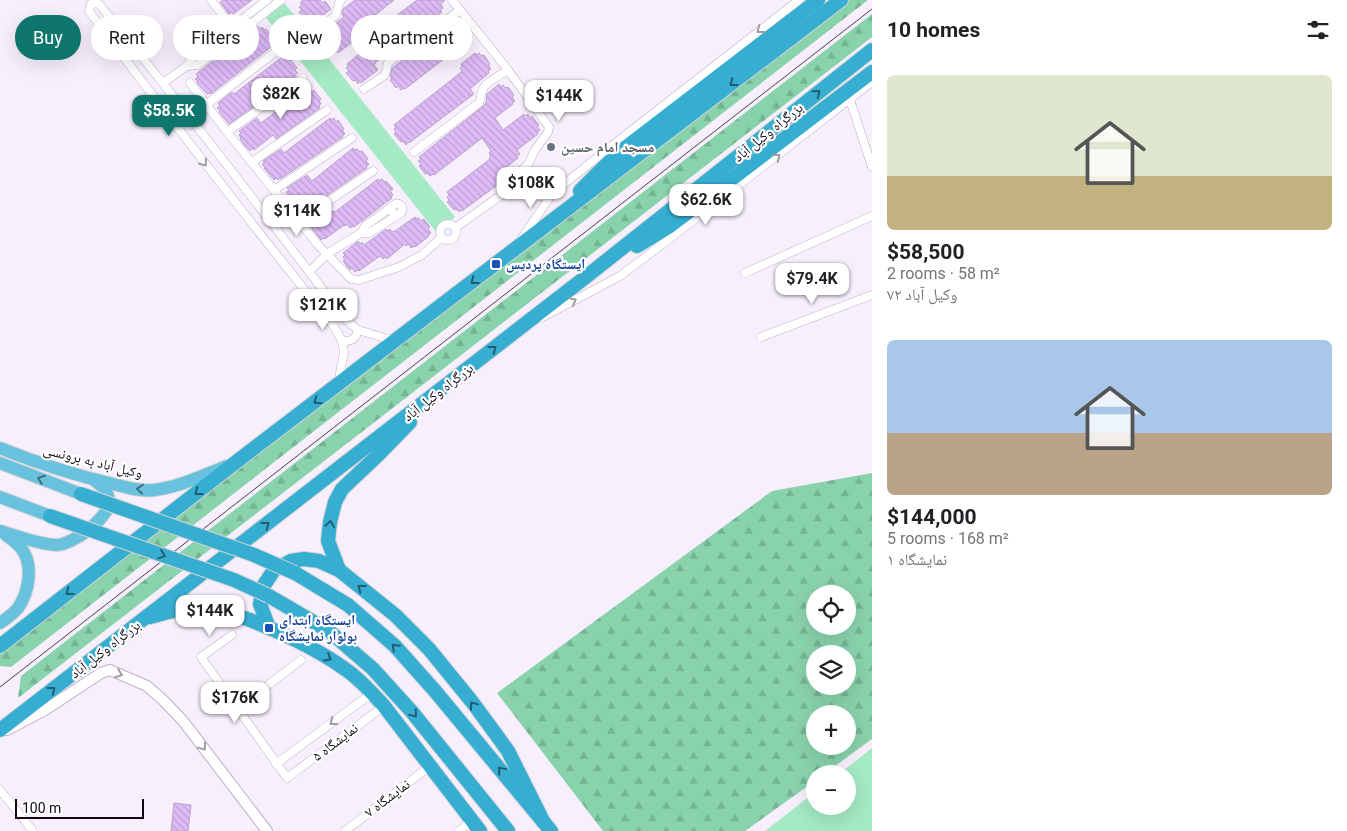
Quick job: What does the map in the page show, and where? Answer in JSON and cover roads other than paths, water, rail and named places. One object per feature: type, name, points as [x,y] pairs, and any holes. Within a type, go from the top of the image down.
[{"type":"highway","points":[[541,230],[617,154],[818,0]]},
{"type":"highway","points":[[0,646],[236,462],[841,0]]},
{"type":"highway","name":"بزرگراه وکیل آباد","points":[[0,730],[588,276],[872,50]]},
{"type":"highway","points":[[588,276],[670,226],[872,72]]},
{"type":"highway","points":[[338,570],[328,541],[335,502],[342,489],[378,456],[441,390]]},
{"type":"highway","points":[[82,494],[254,555],[295,573],[348,606],[395,646],[436,692],[547,826]]},
{"type":"highway","points":[[50,516],[234,580],[269,596],[329,631],[373,669],[412,712],[508,831]]},
{"type":"highway","points":[[269,628],[260,604],[264,585],[274,570],[291,562],[304,559],[318,561],[338,570],[395,615],[429,649],[473,703],[508,751],[547,826]]},
{"type":"highway","points":[[144,619],[183,608],[205,607],[223,610],[308,646],[346,670],[372,692],[476,826]]},
{"type":"main road","name":"وکیل آباد به برونسی","points":[[0,448],[41,464],[94,480],[153,490],[178,485],[236,462]]},
{"type":"main road","points":[[0,464],[82,494]]},
{"type":"main road","points":[[0,531],[43,543],[57,545],[70,542],[103,517],[109,502],[106,489],[94,480]]},
{"type":"main road","points":[[0,497],[50,516]]},
{"type":"main road","points":[[0,531],[20,546],[26,554],[29,572],[27,590],[17,608],[0,624]]},
{"type":"street","points":[[211,0],[222,15]]},
{"type":"street","points":[[187,66],[198,65],[281,0]]},
{"type":"street","points":[[336,15],[341,0]]},
{"type":"street","points":[[452,0],[508,70],[549,127],[548,132],[535,150],[530,163],[518,175],[510,179],[509,184],[511,188]]},
{"type":"street","points":[[511,253],[552,194],[799,0]]},
{"type":"street","points":[[248,15],[265,1],[270,9]]},
{"type":"street","points":[[338,385],[344,352],[342,341],[335,328],[155,100],[89,11],[91,4],[99,4],[163,83],[346,320],[358,330],[395,341]]},
{"type":"street","points":[[364,89],[385,75],[390,61],[460,10]]},
{"type":"street","points":[[206,105],[269,57]]},
{"type":"street","points":[[163,83],[187,66],[192,60]]},
{"type":"street","points":[[414,152],[479,103],[484,86],[508,70]]},
{"type":"street","points":[[227,132],[303,78]]},
{"type":"street","points":[[515,332],[620,276],[872,82]]},
{"type":"street","points":[[190,83],[298,221],[351,279],[359,280],[399,267],[422,255],[442,237]]},
{"type":"street","points":[[850,100],[872,167]]},
{"type":"street","points":[[252,162],[327,110]]},
{"type":"street","points":[[274,190],[352,138]]},
{"type":"street","points":[[298,221],[373,171]]},
{"type":"street","points":[[518,175],[524,181],[520,189]]},
{"type":"street","points":[[511,188],[520,189],[530,198],[552,194]]},
{"type":"street","points":[[455,228],[511,188]]},
{"type":"street","points":[[309,272],[327,254],[361,233],[365,226],[395,204],[403,208],[403,211],[398,215],[369,233],[361,233]]},
{"type":"street","points":[[745,272],[872,216]]},
{"type":"street","points":[[254,227],[268,217]]},
{"type":"street","points":[[450,224],[455,228],[456,234],[452,239],[442,237],[440,232],[444,225],[450,224]]},
{"type":"street","points":[[761,337],[872,295]]},
{"type":"street","points":[[342,341],[348,342],[353,340],[358,330]]},
{"type":"street","points":[[232,635],[201,657],[276,764]]},
{"type":"street","points":[[238,708],[301,660]]},
{"type":"street","points":[[0,734],[45,710],[110,670],[147,686],[164,701],[183,721],[267,831]]},
{"type":"street","name":"نمایشگاه ۵","points":[[372,692],[276,764],[287,778],[384,706]]},
{"type":"street","name":"نمایشگاه ۷","points":[[345,831],[430,766]]},
{"type":"street","points":[[0,790],[33,831]]},
{"type":"street","points":[[460,831],[476,826]]},
{"type":"tram line","points":[[0,687],[872,9]]},
{"type":"place","name":"مسجد امام حسین","points":[[551,147]]},
{"type":"place","name":"ایستگاه پردیس","points":[[496,264]]},
{"type":"place","name":"ایستگاه ابتدای بولوار نمایشگاه","points":[[269,628]]}]
